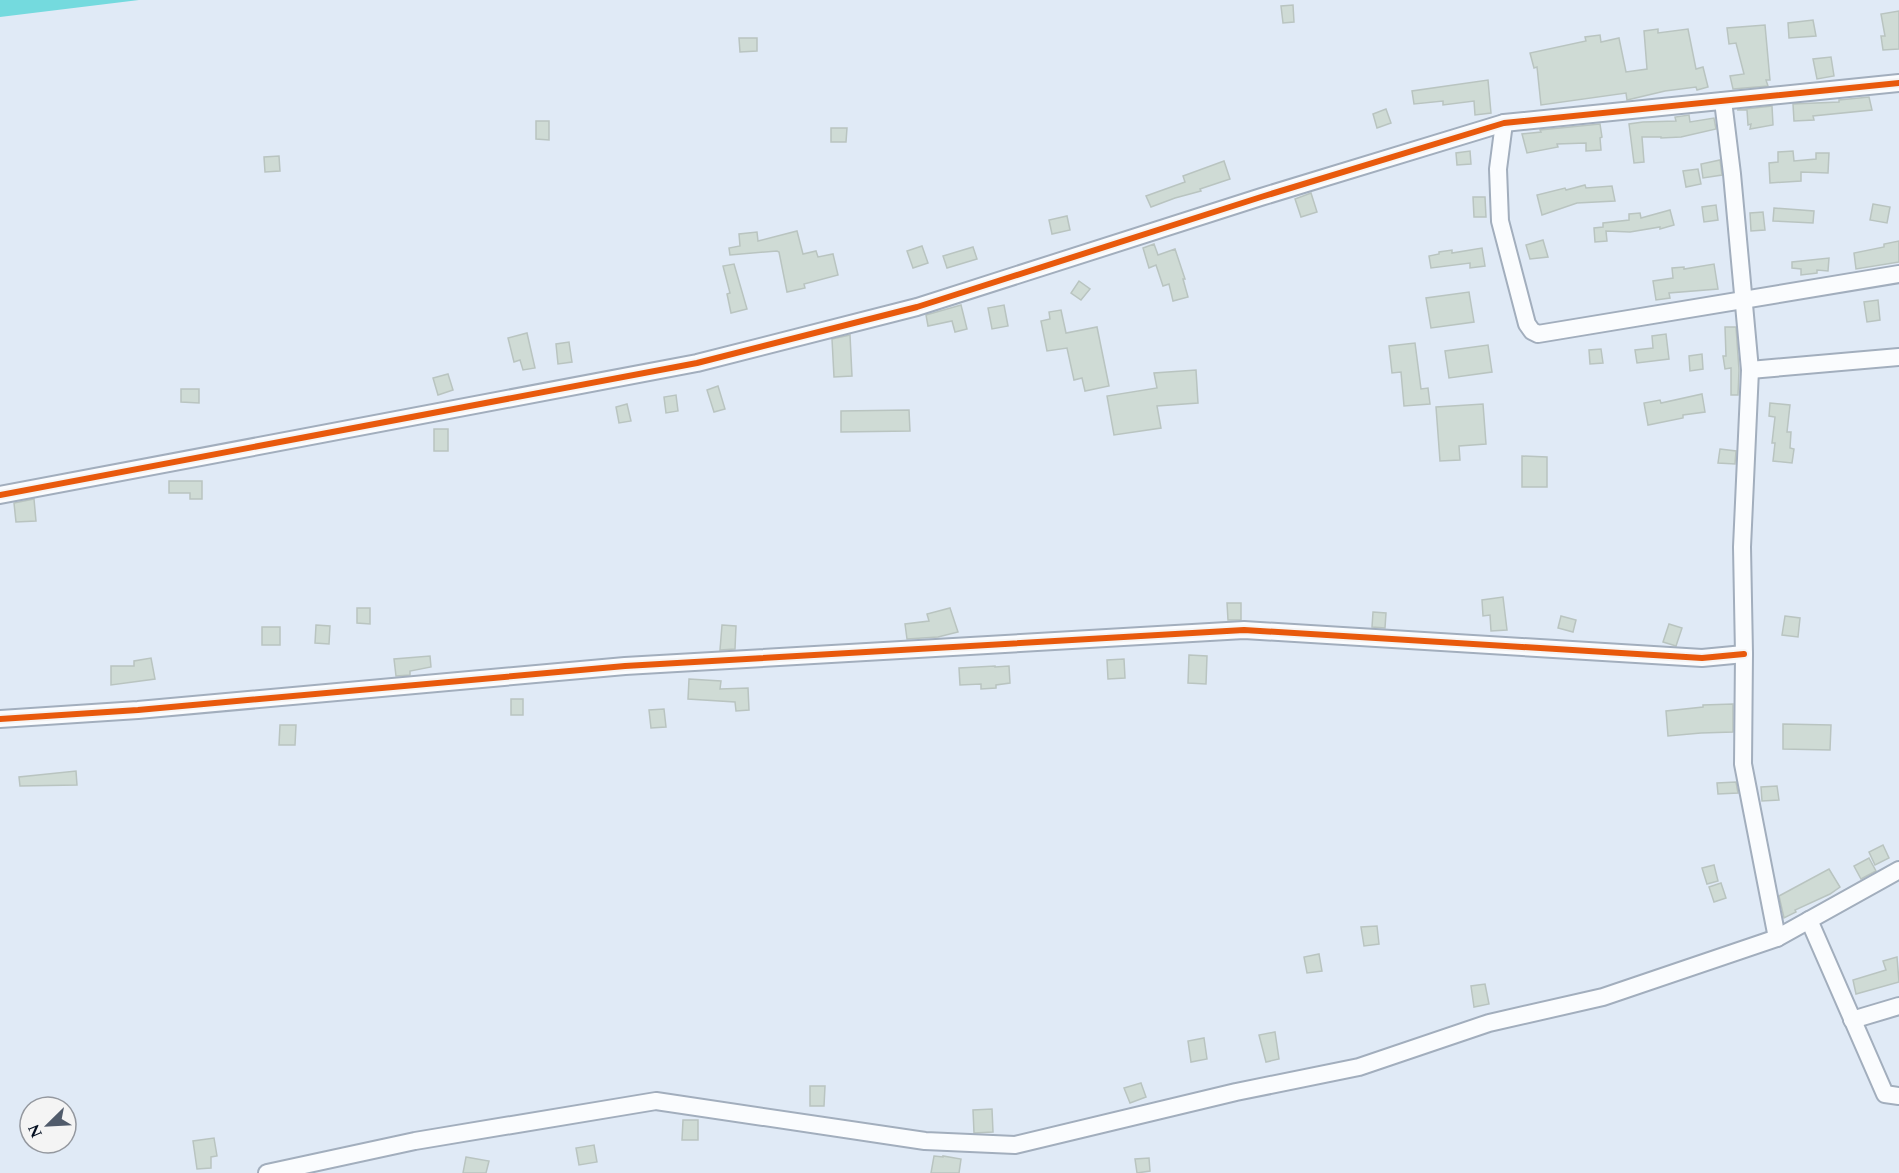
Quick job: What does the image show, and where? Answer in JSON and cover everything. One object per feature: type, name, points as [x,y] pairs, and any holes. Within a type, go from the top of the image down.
[{"type":"street","points":[[0,495],[697,363],[917,307],[1261,197],[1504,123],[1899,83]]},
{"type":"street","points":[[1723,101],[1750,370],[1742,547],[1743,764],[1777,938]]},
{"type":"street","points":[[1504,123],[1498,169],[1500,220],[1527,324],[1532,331],[1538,334],[1899,274]]},
{"type":"street","points":[[1750,370],[1899,357]]},
{"type":"street","points":[[0,718],[138,710],[625,666],[1244,630],[1702,658],[1744,654]]},
{"type":"street","points":[[267,1173],[415,1141],[656,1101],[925,1141],[1015,1146],[1236,1092],[1359,1067],[1489,1023],[1603,997],[1777,938],[1899,870]]},
{"type":"street","points":[[1809,920],[1885,1094],[1899,1096]]},
{"type":"street","points":[[1852,1020],[1899,1006]]},
{"type":"water","points":[[0,0],[139,0],[0,17]]},
{"type":"building","points":[[1293,5],[1294,22],[1283,23],[1281,6]]},
{"type":"building","points":[[1899,11],[1899,49],[1883,50],[1881,36],[1885,36],[1881,14]]},
{"type":"building","points":[[1813,20],[1816,36],[1789,38],[1788,23]]},
{"type":"building","points":[[1765,25],[1770,80],[1766,80],[1768,86],[1733,89],[1730,76],[1744,74],[1736,43],[1729,44],[1727,28]]},
{"type":"building","points":[[1658,29],[1658,33],[1688,29],[1696,69],[1703,67],[1708,87],[1697,90],[1696,87],[1665,91],[1627,100],[1626,93],[1541,105],[1537,67],[1534,68],[1530,53],[1586,41],[1585,37],[1600,35],[1601,42],[1619,38],[1626,72],[1647,69],[1644,31]]},
{"type":"building","points":[[739,38],[757,38],[757,51],[740,52]]},
{"type":"building","points":[[1831,57],[1834,76],[1817,79],[1813,59]]},
{"type":"building","points":[[1488,80],[1491,113],[1475,115],[1474,101],[1443,105],[1443,101],[1414,104],[1412,91]]},
{"type":"building","points":[[1869,97],[1872,110],[1813,116],[1814,120],[1794,121],[1793,104],[1839,102],[1839,100]]},
{"type":"building","points":[[1772,106],[1773,125],[1750,129],[1747,110],[1737,110]]},
{"type":"building","points":[[1386,109],[1391,123],[1377,128],[1373,114]]},
{"type":"building","points":[[1689,115],[1690,122],[1714,118],[1716,129],[1681,137],[1642,137],[1644,162],[1634,163],[1629,124],[1676,121],[1675,117]]},
{"type":"building","points":[[536,121],[549,121],[549,140],[536,139]]},
{"type":"building","points":[[1600,124],[1601,150],[1586,151],[1586,143],[1557,144],[1558,147],[1527,153],[1522,134],[1541,132],[1540,130]]},
{"type":"building","points":[[831,128],[847,128],[846,142],[831,142]]},
{"type":"building","points":[[1470,151],[1471,164],[1457,165],[1456,153]]},
{"type":"building","points":[[1793,151],[1794,161],[1816,159],[1816,153],[1829,153],[1828,173],[1801,172],[1801,181],[1770,183],[1769,163],[1778,162],[1778,152]]},
{"type":"building","points":[[279,156],[280,171],[265,172],[264,157]]},
{"type":"building","points":[[1720,160],[1722,175],[1703,178],[1701,164]]},
{"type":"building","points":[[1224,161],[1230,179],[1151,207],[1146,196],[1185,182],[1183,176]]},
{"type":"building","points":[[1698,169],[1701,184],[1686,187],[1683,171]]},
{"type":"building","points":[[1585,185],[1586,188],[1612,186],[1615,201],[1577,203],[1542,215],[1537,195]]},
{"type":"building","points":[[1311,193],[1317,212],[1301,217],[1295,199]]},
{"type":"building","points":[[1473,197],[1485,197],[1486,217],[1474,217]]},
{"type":"building","points":[[1873,204],[1890,207],[1887,223],[1870,220]]},
{"type":"building","points":[[1716,205],[1718,220],[1704,222],[1702,207]]},
{"type":"building","points":[[1774,208],[1814,211],[1813,223],[1773,221]]},
{"type":"building","points":[[1670,210],[1674,225],[1630,232],[1606,231],[1607,241],[1595,242],[1594,228],[1603,227],[1603,223],[1629,220],[1629,214],[1640,213],[1641,218]]},
{"type":"building","points":[[1763,212],[1765,230],[1751,231],[1750,213]]},
{"type":"building","points":[[1067,216],[1070,230],[1052,234],[1049,220]]},
{"type":"building","points":[[797,231],[803,254],[816,251],[818,257],[833,254],[838,275],[804,284],[805,288],[787,292],[779,252],[730,255],[729,248],[740,246],[739,234],[757,232],[758,241]]},
{"type":"building","points":[[1543,240],[1548,257],[1530,259],[1526,245]]},
{"type":"building","points":[[1899,241],[1899,262],[1856,269],[1854,253],[1884,247],[1884,244]]},
{"type":"building","points":[[1154,244],[1158,255],[1175,249],[1185,279],[1183,279],[1188,297],[1173,301],[1169,284],[1163,286],[1156,265],[1149,268],[1143,248]]},
{"type":"building","points":[[922,246],[928,263],[913,268],[907,251]]},
{"type":"building","points":[[973,247],[977,259],[947,268],[943,256]]},
{"type":"building","points":[[1482,248],[1485,266],[1470,268],[1470,263],[1431,268],[1429,256],[1439,254],[1439,252],[1452,250],[1452,253]]},
{"type":"building","points":[[1829,258],[1828,271],[1817,270],[1817,273],[1801,275],[1801,269],[1792,268],[1792,262]]},
{"type":"building","points":[[734,264],[747,309],[731,313],[727,294],[730,293],[723,266]]},
{"type":"building","points":[[1714,264],[1718,289],[1669,293],[1670,298],[1656,300],[1653,281],[1673,278],[1672,268],[1684,267],[1684,269]]},
{"type":"building","points":[[1079,281],[1090,289],[1081,300],[1071,293]]},
{"type":"building","points":[[1469,292],[1474,322],[1431,328],[1426,298]]},
{"type":"building","points":[[1878,300],[1880,320],[1867,322],[1864,302]]},
{"type":"building","points":[[961,305],[967,329],[955,332],[952,321],[928,326],[926,315]]},
{"type":"building","points":[[1004,305],[1008,326],[992,329],[988,308]]},
{"type":"building","points":[[1061,310],[1066,333],[1097,327],[1109,386],[1085,391],[1082,378],[1074,380],[1067,348],[1047,351],[1041,321],[1050,319],[1049,312]]},
{"type":"building","points":[[1725,327],[1736,327],[1738,395],[1731,395],[1731,368],[1725,369],[1723,356],[1726,356]]},
{"type":"building","points":[[527,333],[535,368],[523,370],[520,360],[514,362],[508,338]]},
{"type":"building","points":[[1666,334],[1669,359],[1637,363],[1635,350],[1653,348],[1652,336]]},
{"type":"building","points":[[850,335],[852,376],[834,377],[832,339]]},
{"type":"building","points":[[569,342],[572,362],[558,364],[556,344]]},
{"type":"building","points":[[1415,343],[1421,389],[1428,388],[1430,404],[1404,406],[1401,372],[1392,373],[1389,346]]},
{"type":"building","points":[[1488,345],[1492,372],[1449,378],[1445,351]]},
{"type":"building","points":[[1601,349],[1603,363],[1590,364],[1589,350]]},
{"type":"building","points":[[1702,354],[1703,369],[1690,371],[1689,356]]},
{"type":"building","points":[[1196,370],[1198,403],[1157,406],[1161,428],[1114,435],[1107,396],[1157,388],[1154,373]]},
{"type":"building","points":[[448,374],[453,390],[438,395],[433,378]]},
{"type":"building","points":[[718,386],[725,409],[714,412],[707,390]]},
{"type":"building","points":[[181,389],[199,389],[199,403],[181,402]]},
{"type":"building","points":[[1702,394],[1705,412],[1683,415],[1683,418],[1648,425],[1644,403],[1660,400],[1661,403]]},
{"type":"building","points":[[676,395],[678,411],[666,413],[664,397]]},
{"type":"building","points":[[1770,403],[1790,405],[1787,432],[1791,432],[1790,448],[1794,449],[1792,463],[1773,461],[1775,443],[1772,443],[1775,417],[1769,416]]},
{"type":"building","points":[[627,404],[631,421],[619,423],[616,407]]},
{"type":"building","points":[[1483,404],[1486,444],[1459,446],[1460,460],[1440,461],[1436,407]]},
{"type":"building","points":[[909,410],[910,431],[841,432],[841,411]]},
{"type":"building","points":[[434,429],[448,429],[448,451],[434,451]]},
{"type":"building","points":[[1720,449],[1736,451],[1735,464],[1718,463]]},
{"type":"building","points":[[1522,456],[1547,457],[1547,487],[1522,487]]},
{"type":"building","points":[[169,481],[202,481],[202,499],[190,499],[190,493],[169,493]]},
{"type":"building","points":[[34,499],[36,521],[16,522],[14,503]]},
{"type":"building","points":[[1503,597],[1507,630],[1491,631],[1490,615],[1483,616],[1482,600]]},
{"type":"building","points":[[1227,603],[1241,603],[1241,620],[1228,620]]},
{"type":"building","points":[[357,608],[370,608],[370,624],[357,623]]},
{"type":"building","points":[[950,608],[958,632],[938,637],[907,639],[905,624],[929,621],[927,614]]},
{"type":"building","points":[[1373,612],[1386,613],[1385,628],[1372,627]]},
{"type":"building","points":[[1561,616],[1576,620],[1573,632],[1558,628]]},
{"type":"building","points":[[1785,616],[1800,618],[1798,637],[1782,635]]},
{"type":"building","points":[[1669,624],[1682,628],[1676,646],[1663,642]]},
{"type":"building","points":[[316,625],[330,626],[329,644],[315,643]]},
{"type":"building","points":[[722,625],[736,626],[735,649],[720,650]]},
{"type":"building","points":[[262,627],[280,627],[280,645],[262,645]]},
{"type":"building","points":[[1189,655],[1207,656],[1206,684],[1188,683]]},
{"type":"building","points":[[430,656],[431,667],[410,671],[410,675],[396,676],[394,659]]},
{"type":"building","points":[[151,658],[155,679],[111,685],[111,666],[134,666],[134,661]]},
{"type":"building","points":[[1124,659],[1125,678],[1108,679],[1107,660]]},
{"type":"building","points":[[1009,666],[1010,683],[996,685],[996,688],[981,689],[981,684],[960,685],[959,668]]},
{"type":"building","points":[[689,679],[721,681],[720,689],[748,688],[749,710],[736,711],[735,702],[688,699]]},
{"type":"building","points":[[511,699],[523,699],[523,715],[511,715]]},
{"type":"building","points":[[1733,704],[1733,732],[1668,736],[1666,711],[1703,707],[1703,705]]},
{"type":"building","points":[[664,709],[666,727],[651,728],[649,710]]},
{"type":"building","points":[[1783,724],[1831,725],[1830,750],[1783,749]]},
{"type":"building","points":[[280,725],[296,725],[295,745],[279,745]]},
{"type":"building","points":[[76,771],[77,785],[20,786],[19,777]]},
{"type":"building","points":[[1736,782],[1738,793],[1718,794],[1717,783]]},
{"type":"building","points":[[1777,786],[1779,800],[1762,801],[1761,787]]},
{"type":"building","points":[[1883,845],[1889,858],[1875,865],[1869,852]]},
{"type":"building","points":[[1869,858],[1876,871],[1861,879],[1854,866]]},
{"type":"building","points":[[1714,865],[1718,881],[1707,884],[1702,868]]},
{"type":"building","points":[[1829,869],[1840,887],[1784,918],[1779,896]]},
{"type":"building","points":[[1721,883],[1726,898],[1714,902],[1709,887]]},
{"type":"building","points":[[1377,926],[1379,944],[1364,946],[1361,927]]},
{"type":"building","points":[[1319,954],[1322,971],[1307,973],[1304,957]]},
{"type":"building","points":[[1897,957],[1899,982],[1856,994],[1853,980],[1886,970],[1883,961]]},
{"type":"building","points":[[1485,984],[1489,1004],[1474,1007],[1471,986]]},
{"type":"building","points":[[1275,1032],[1279,1059],[1266,1062],[1259,1035]]},
{"type":"building","points":[[1204,1038],[1207,1059],[1191,1062],[1188,1041]]},
{"type":"building","points":[[1141,1083],[1146,1097],[1130,1103],[1124,1088]]},
{"type":"building","points":[[810,1086],[825,1086],[824,1106],[810,1106]]},
{"type":"building","points":[[992,1109],[993,1132],[974,1133],[973,1110]]},
{"type":"building","points":[[683,1120],[698,1120],[698,1140],[682,1140]]},
{"type":"building","points":[[214,1138],[217,1156],[211,1157],[211,1168],[197,1169],[193,1141]]},
{"type":"building","points":[[594,1145],[597,1162],[579,1165],[576,1148]]},
{"type":"building","points":[[934,1156],[961,1159],[959,1173],[931,1173]]},
{"type":"building","points":[[466,1157],[489,1161],[486,1173],[463,1173]]},
{"type":"building","points":[[1149,1158],[1150,1171],[1137,1173],[1135,1159]]},
{"type":"cycle path","points":[[0,495],[697,363],[917,307],[1261,197],[1504,123],[1899,83]]},
{"type":"cycle path","points":[[0,719],[138,710],[625,666],[1244,630],[1702,658],[1744,654]]}]
